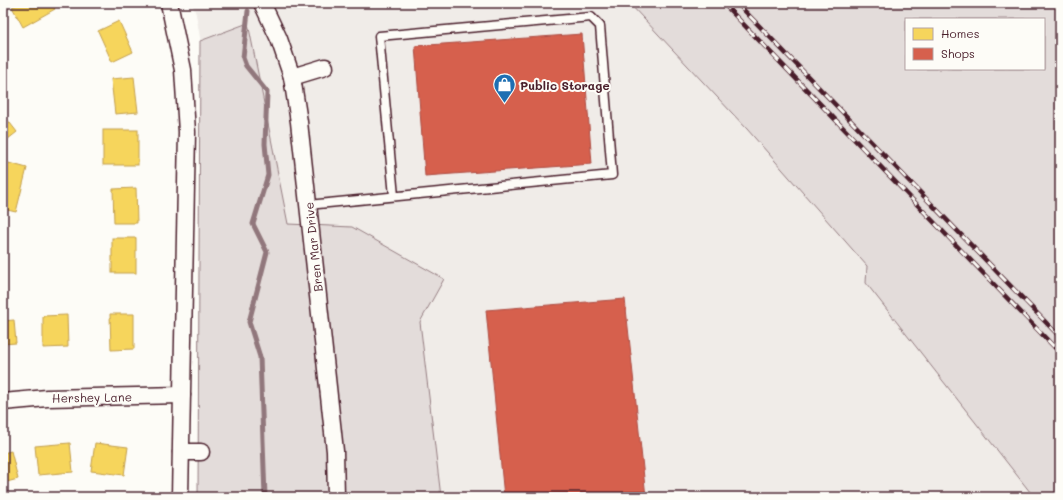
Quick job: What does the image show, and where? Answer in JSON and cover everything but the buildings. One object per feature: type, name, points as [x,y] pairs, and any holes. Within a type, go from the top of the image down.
[{"type":"street","points":[[169,3],[183,70],[187,132],[180,497]]},
{"type":"street","name":"Bren Mar Drive","points":[[262,3],[279,39],[292,76],[300,122],[335,451],[336,497]]},
{"type":"street","points":[[292,76],[325,67]]},
{"type":"street","name":"Hershey Lane","points":[[3,402],[48,398],[182,395]]},
{"type":"street","points":[[181,452],[201,452]]},
{"type":"lane","points":[[308,205],[612,175],[600,26],[591,17],[379,36],[394,196]]},
{"type":"shaded area","points":[[192,3],[641,3],[756,123],[1060,497],[206,497],[210,97],[196,14]]},
{"type":"shaded area","points":[[629,3],[1060,3],[1060,497],[1034,497],[866,283],[867,266],[747,129]]},
{"type":"shaded area","points":[[248,23],[288,224],[352,227],[444,279],[420,322],[441,497],[198,497],[200,41]]},
{"type":"waterway","points":[[248,11],[243,58],[246,66],[267,92],[265,144],[268,175],[253,224],[267,252],[249,322],[260,357],[265,497]]},
{"type":"railway","points":[[723,3],[1060,353]]},
{"type":"railway","points":[[737,3],[1060,337]]},
{"type":"place","name":"Public Storage","points":[[504,104]]}]
